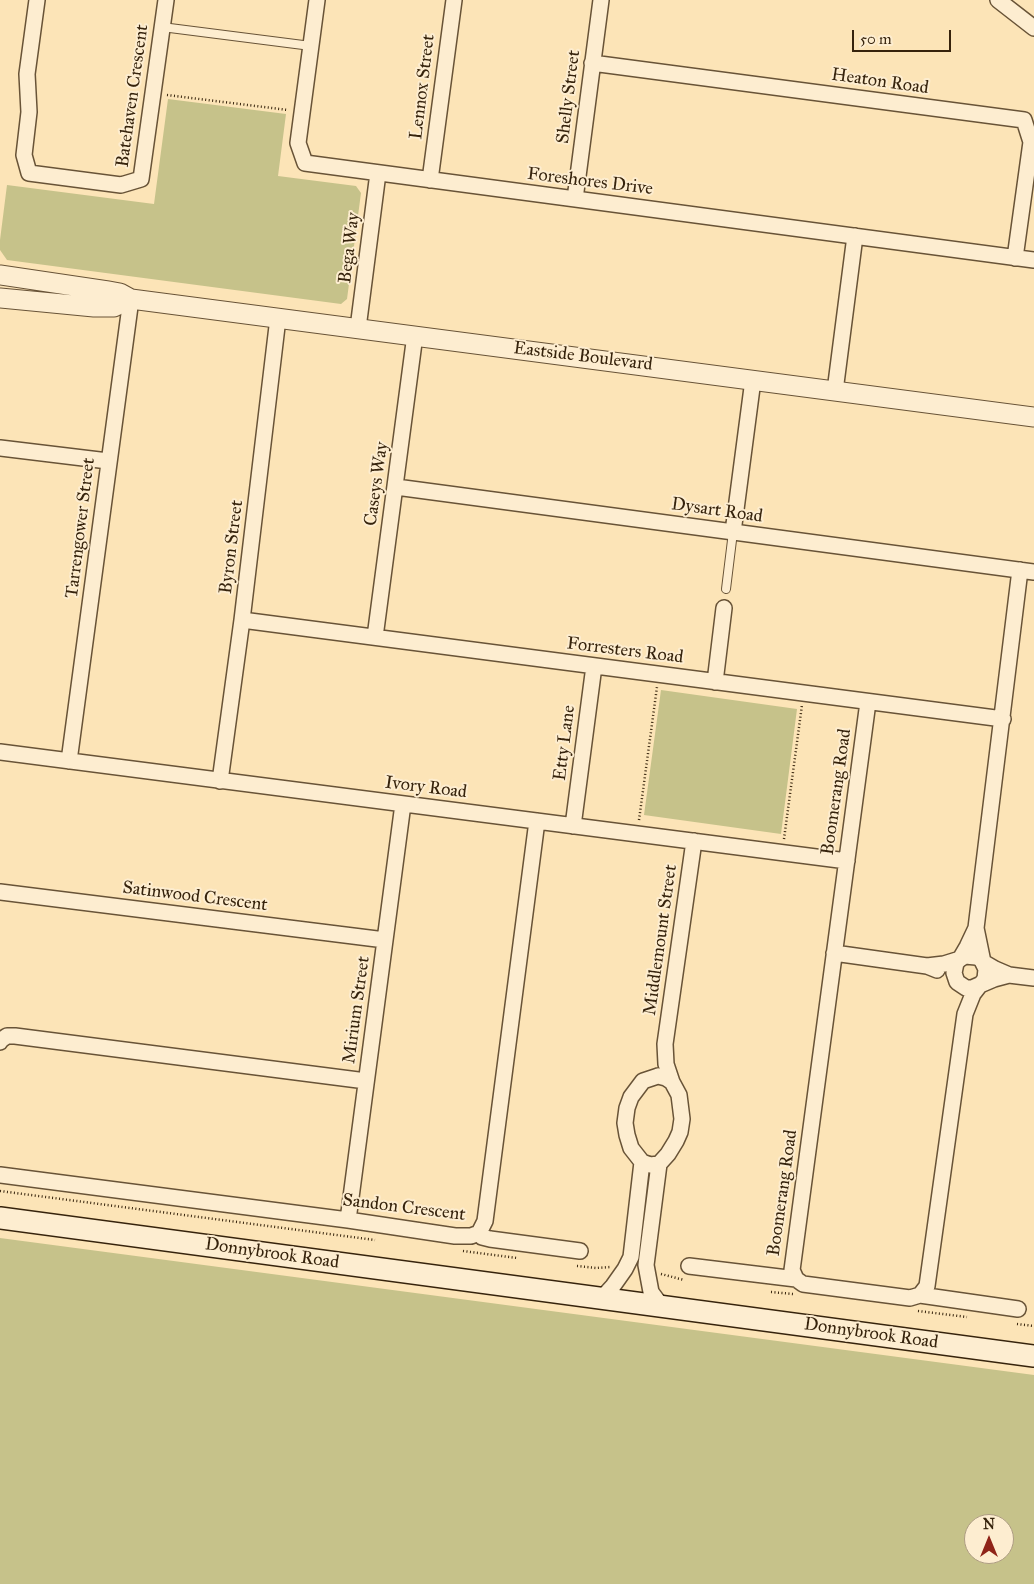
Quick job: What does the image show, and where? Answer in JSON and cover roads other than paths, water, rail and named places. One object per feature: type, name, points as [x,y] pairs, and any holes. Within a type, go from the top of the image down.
[{"type":"main road","name":"Donnybrook Road","points":[[0,1218],[1034,1356]]},
{"type":"main road","name":"Donnybrook Road","points":[[544,1290],[570,1304],[680,1318],[708,1312]]},
{"type":"street","name":"Batehaven Crescent","points":[[37,0],[27,74],[29,112],[24,155],[29,173],[121,186],[141,179],[166,0]]},
{"type":"street","name":"Foreshores Drive","points":[[317,0],[298,143],[305,163],[1034,260]]},
{"type":"street","name":"Lennox Street","points":[[430,180],[454,0]]},
{"type":"street","name":"Shelly Street","points":[[575,199],[601,0]]},
{"type":"street","points":[[998,0],[1034,28]]},
{"type":"street","name":"Heaton Road","points":[[592,63],[1024,120],[1031,142],[1015,258]]},
{"type":"street","name":"Bega Way","points":[[358,328],[378,173]]},
{"type":"street","points":[[835,391],[856,236]]},
{"type":"street","name":"Eastside Boulevard","points":[[0,275],[120,293],[131,299],[1034,417]]},
{"type":"street","name":"Eastside Boulevard","points":[[0,298],[94,307],[114,307],[131,299]]},
{"type":"street","name":"Tarrengower Street","points":[[69,761],[131,299]]},
{"type":"street","name":"Byron Street","points":[[220,780],[242,620],[278,318]]},
{"type":"street","name":"Caseys Way","points":[[375,637],[415,335]]},
{"type":"street","points":[[733,532],[753,380]]},
{"type":"street","points":[[0,448],[108,460]]},
{"type":"street","name":"Dysart Road","points":[[396,487],[1027,571]]},
{"type":"street","points":[[920,1295],[927,1286],[965,1014],[973,994],[985,979],[986,974],[976,928],[1002,719],[1027,571]]},
{"type":"street","points":[[715,682],[724,608]]},
{"type":"street","name":"Forresters Road","points":[[242,620],[1002,719]]},
{"type":"street","name":"Etty Lane","points":[[573,826],[594,666]]},
{"type":"street","name":"Boomerang Road","points":[[868,702],[792,1270],[796,1279],[803,1284],[910,1298],[920,1295],[1018,1309]]},
{"type":"street","name":"Ivory Road","points":[[0,752],[847,861]]},
{"type":"street","name":"Mirium Street","points":[[348,1220],[403,804]]},
{"type":"street","name":"Sandon Crescent","points":[[0,1174],[455,1236],[471,1236],[479,1233],[485,1221],[537,821]]},
{"type":"street","name":"Middlemount Street","points":[[672,1082],[666,1064],[665,1044],[694,841]]},
{"type":"street","name":"Satinwood Crescent","points":[[0,892],[385,940]]},
{"type":"street","points":[[965,1014],[962,993],[954,973],[954,968],[976,928]]},
{"type":"street","points":[[834,953],[928,966],[943,972],[966,988],[972,988],[1009,975]]},
{"type":"street","points":[[928,966],[944,964],[970,956],[976,957],[1009,975],[1034,978]]},
{"type":"street","points":[[0,1040],[8,1036],[15,1036],[366,1081]]},
{"type":"street","name":"Middlemount Street","points":[[643,1081],[656,1064],[665,1044]]},
{"type":"street","points":[[659,1164],[650,1165],[642,1162],[631,1148],[625,1123],[631,1097],[643,1081],[658,1076],[672,1082],[680,1095],[682,1108],[680,1132],[668,1154],[659,1164],[646,1264],[652,1292],[662,1306]]},
{"type":"street","points":[[602,1298],[614,1286],[631,1257],[642,1162]]},
{"type":"street","points":[[479,1233],[482,1237],[490,1239],[580,1251]]},
{"type":"street","points":[[689,1266],[796,1279]]},
{"type":"lane","points":[[162,27],[311,46]]},
{"type":"lane","points":[[726,589],[733,532]]}]
